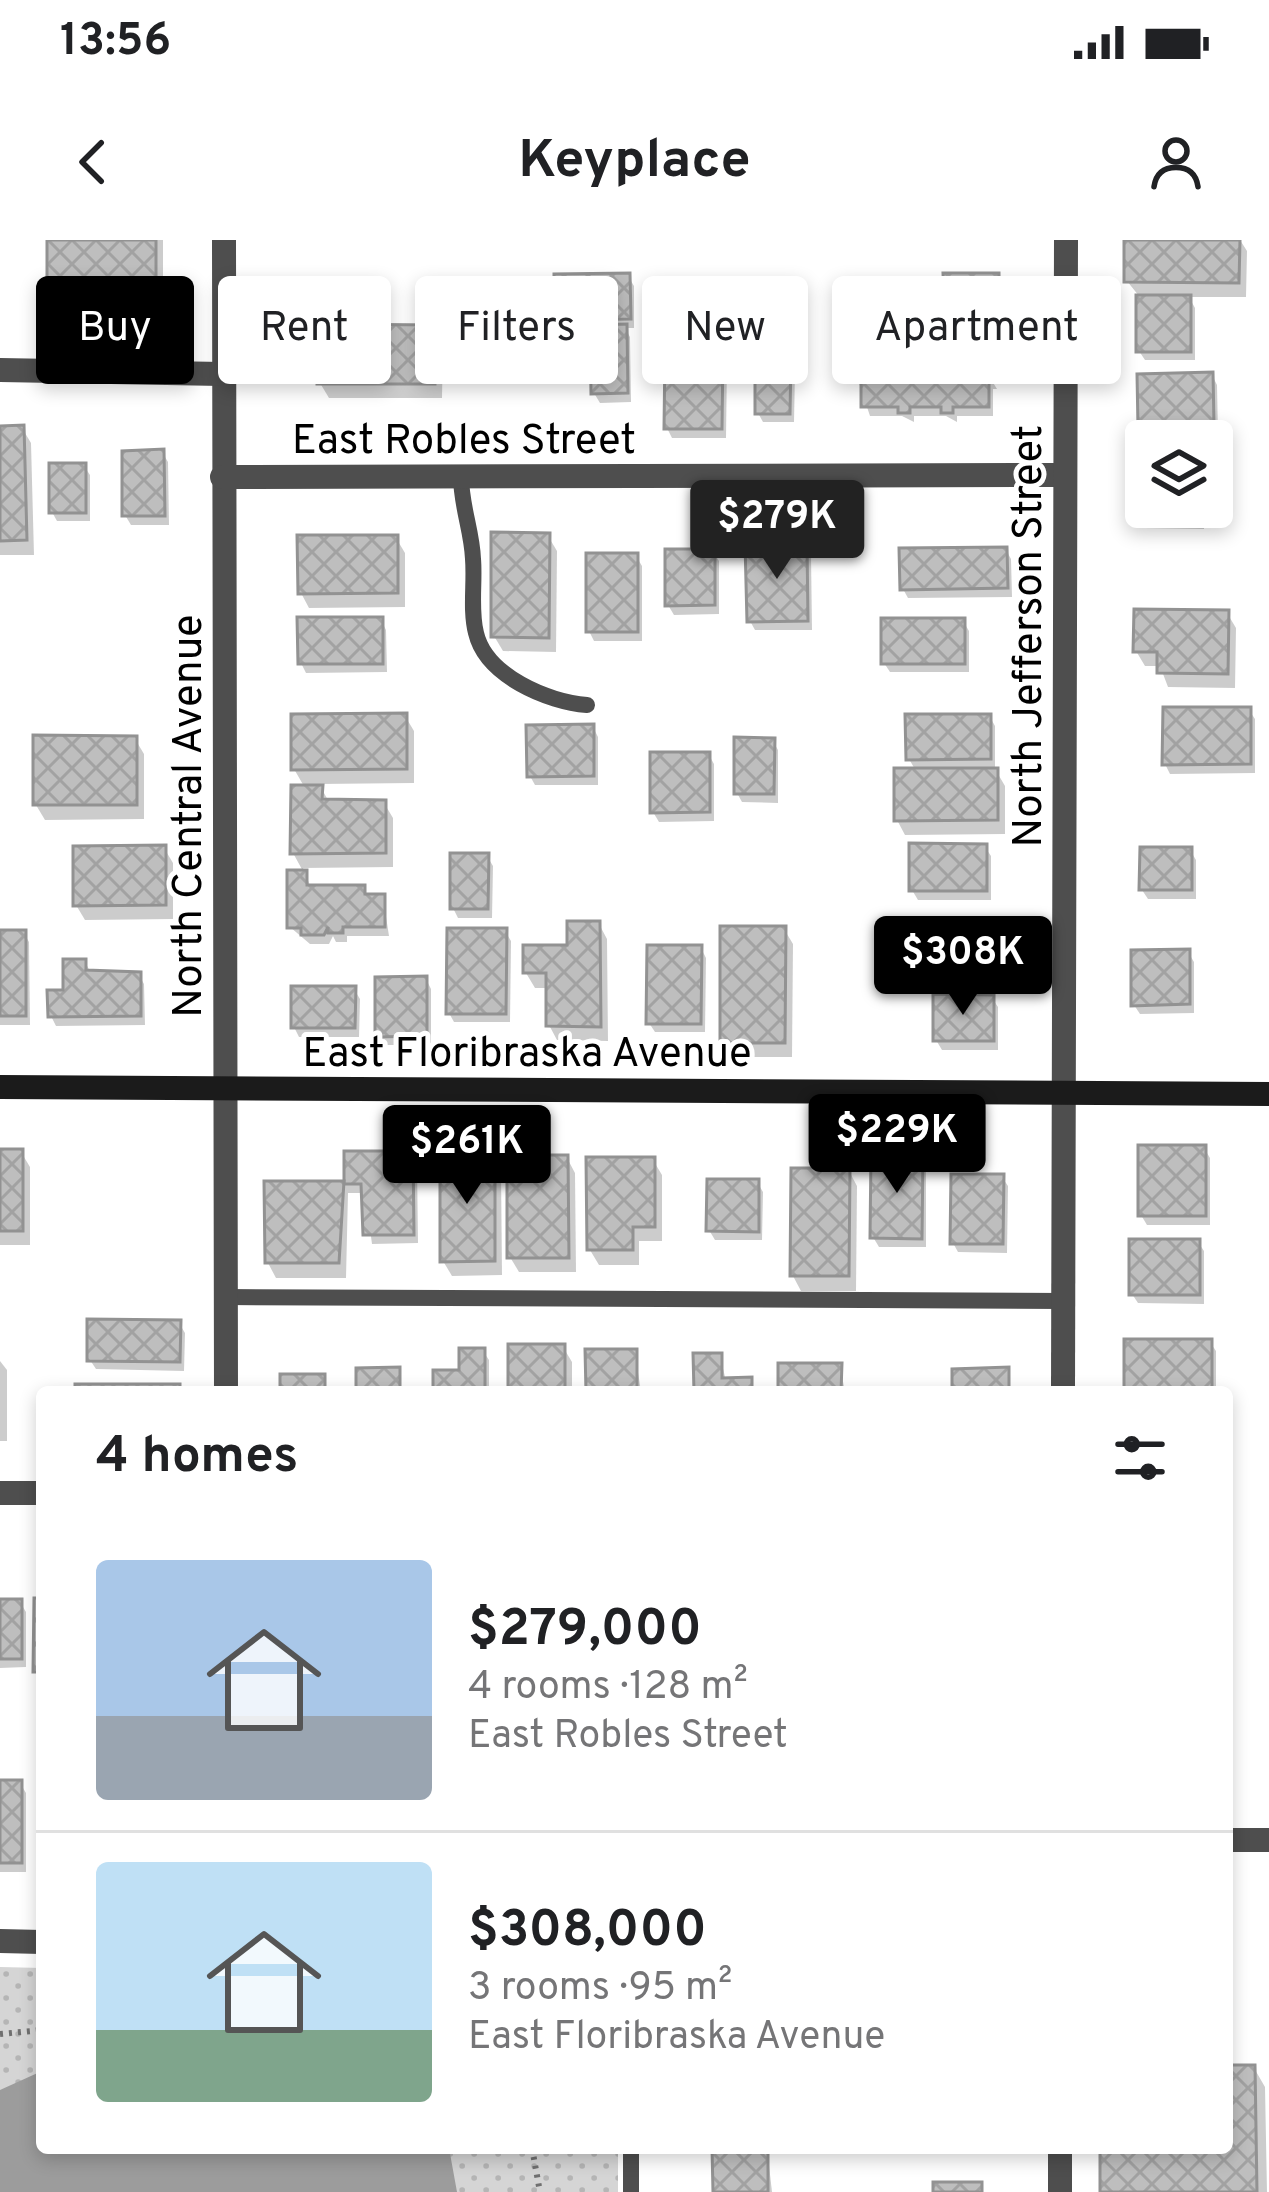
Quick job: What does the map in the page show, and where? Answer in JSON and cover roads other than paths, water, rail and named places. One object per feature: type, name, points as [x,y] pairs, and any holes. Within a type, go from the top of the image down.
[{"type":"street","name":"North Central Avenue","points":[[224,240],[224,276]]},
{"type":"street","name":"North Jefferson Street","points":[[1064,1386],[1066,240]]},
{"type":"street","points":[[0,370],[218,374]]},
{"type":"street","name":"North Central Avenue","points":[[223,384],[226,1386]]},
{"type":"street","name":"East Robles Street","points":[[223,477],[1065,475]]},
{"type":"street","name":"East Floribraska Avenue","points":[[0,1087],[1269,1094]]},
{"type":"street","points":[[0,1493],[36,1493]]},
{"type":"street","points":[[1233,1840],[1269,1840]]},
{"type":"street","points":[[0,1941],[36,1942]]},
{"type":"street","points":[[1060,2154],[1060,2192]]},
{"type":"lane","points":[[461,476],[461,513],[473,557],[476,633],[484,650],[528,690],[559,703],[587,705]]},
{"type":"lane","points":[[226,1297],[1064,1301]]},
{"type":"lane","points":[[631,2154],[631,2192]]}]
